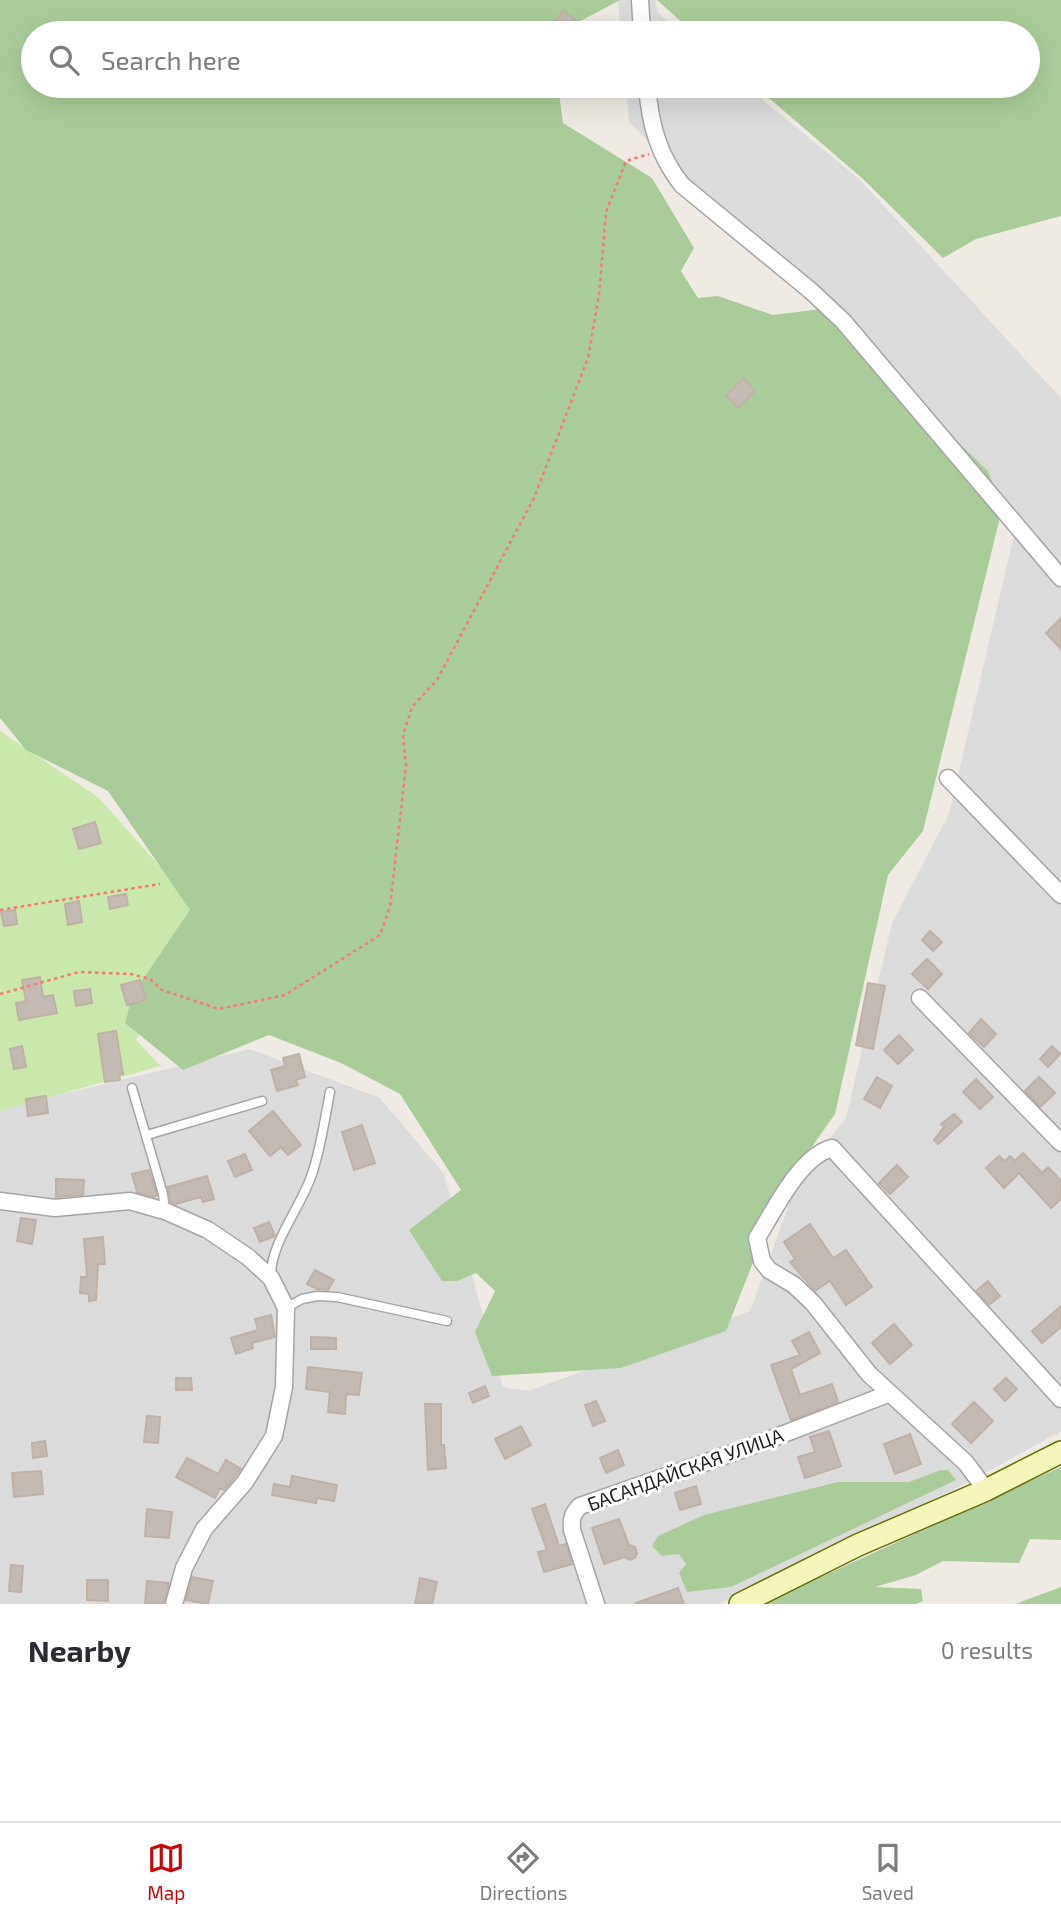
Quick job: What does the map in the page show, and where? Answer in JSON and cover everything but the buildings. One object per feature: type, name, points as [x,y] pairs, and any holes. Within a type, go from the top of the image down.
[{"type":"street","points":[[640,0],[641,21]]},
{"type":"street","points":[[648,98],[649,114],[659,150],[668,168],[682,185],[811,291],[843,321],[1061,578]]},
{"type":"street","points":[[948,778],[1061,895]]},
{"type":"street","points":[[920,998],[1061,1143]]},
{"type":"street","points":[[986,1490],[966,1464],[888,1394],[846,1347],[813,1303],[794,1285],[769,1270],[762,1262],[757,1238],[790,1185],[815,1155],[832,1148],[1061,1399]]},
{"type":"street","points":[[0,1200],[55,1208],[130,1201],[165,1211],[208,1230],[248,1257],[271,1278],[286,1308],[284,1387],[274,1436],[245,1482],[204,1529],[184,1568],[174,1604]]},
{"type":"street","name":"БАСАНДАЙСКАЯ УЛИЦА","points":[[596,1604],[572,1530],[571,1519],[580,1506],[747,1448],[888,1394]]},
{"type":"street","points":[[740,1604],[858,1545],[986,1490],[1061,1452]]},
{"type":"lane","points":[[132,1088],[163,1194],[165,1211]]},
{"type":"lane","points":[[271,1278],[274,1254],[313,1171],[330,1092]]},
{"type":"lane","points":[[147,1135],[262,1101]]},
{"type":"lane","points":[[286,1308],[302,1299],[317,1296],[337,1297],[447,1321]]},
{"type":"path","points":[[0,994],[79,972],[131,974],[150,979],[162,990],[219,1009],[285,995],[380,935],[390,906],[406,766],[403,735],[412,707],[437,681],[534,498],[588,358],[599,295],[606,212],[626,162],[659,150]]},
{"type":"path","points":[[0,911],[160,884]]},
{"type":"shaded area","points":[[618,0],[655,0],[658,13],[668,21],[620,21]]},
{"type":"shaded area","points":[[627,98],[761,98],[859,179],[1061,398],[1061,1431],[967,1483],[719,1604],[0,1604],[0,1109],[250,1049],[380,1098],[444,1174],[503,1387],[528,1391],[750,1311],[799,1177],[846,1118],[892,923],[949,814],[1019,513],[629,122]]},
{"type":"green space","points":[[0,0],[620,0],[581,21],[21,21],[21,98],[560,98],[563,123],[652,178],[694,248],[681,271],[698,298],[718,296],[773,315],[829,308],[874,361],[988,471],[1002,509],[923,831],[888,875],[835,1114],[782,1189],[726,1331],[621,1368],[492,1376],[475,1332],[495,1291],[476,1273],[457,1281],[442,1281],[409,1230],[461,1190],[400,1094],[341,1063],[269,1035],[183,1070],[125,1023],[133,994],[190,910],[108,791],[26,750],[0,718]]},
{"type":"green space","points":[[657,0],[1061,0],[1061,216],[976,239],[943,258],[863,179],[769,98],[1040,98],[1040,21],[681,21]]},
{"type":"green space","points":[[0,731],[98,797],[204,916],[136,1040],[161,1066],[0,1111]]},
{"type":"green space","points":[[1061,1467],[1061,1540],[1030,1539],[1019,1563],[943,1561],[916,1575],[875,1587],[921,1589],[923,1601],[916,1604],[762,1604]]},
{"type":"green space","points":[[948,1470],[956,1480],[731,1587],[687,1592],[679,1573],[686,1564],[679,1554],[662,1556],[652,1546],[658,1536],[704,1515],[838,1482],[909,1482]]},
{"type":"green space","points":[[1061,1587],[1061,1604],[1015,1604]]}]
